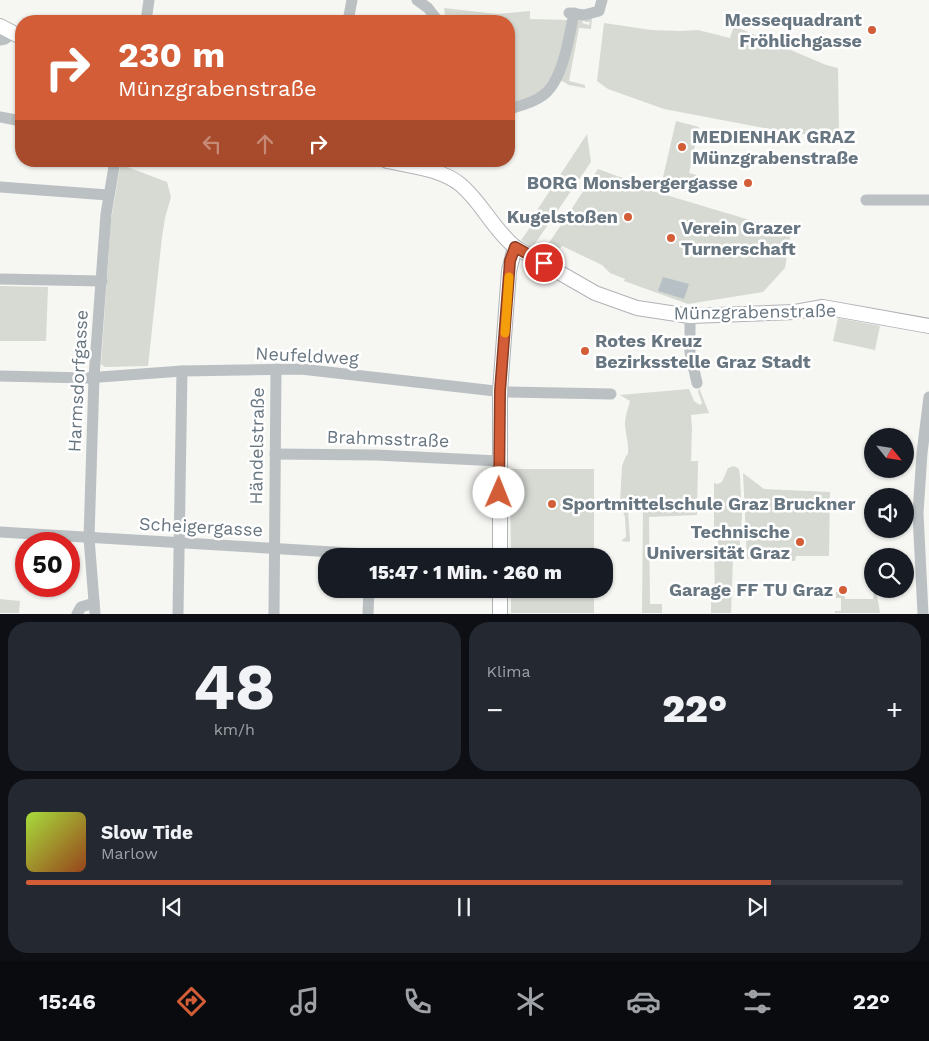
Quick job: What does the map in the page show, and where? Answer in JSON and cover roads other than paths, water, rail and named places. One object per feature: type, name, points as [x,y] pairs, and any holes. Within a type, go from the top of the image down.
[{"type":"main road","points":[[0,26],[15,34]]},
{"type":"main road","name":"Münzgrabenstraße","points":[[428,167],[460,184],[471,195],[505,239],[515,247],[595,293],[637,308],[690,316],[795,312],[823,307],[929,326]]},
{"type":"main road","points":[[500,548],[500,391],[509,271],[515,247]]},
{"type":"main road","points":[[500,598],[500,614]]},
{"type":"street","points":[[147,15],[149,0]]},
{"type":"street","points":[[349,15],[352,0]]},
{"type":"street","points":[[416,0],[428,8],[433,15]]},
{"type":"street","points":[[515,107],[542,96],[551,87],[558,75],[570,38],[572,15],[584,15],[599,11],[602,0]]},
{"type":"street","points":[[0,40],[15,36]]},
{"type":"street","points":[[0,117],[15,120]]},
{"type":"street","name":"Harmsdorfgasse","points":[[77,614],[81,606],[94,608],[89,538],[94,377],[108,195],[114,167]]},
{"type":"street","points":[[0,187],[108,195]]},
{"type":"street","points":[[866,200],[929,200]]},
{"type":"street","points":[[0,279],[102,281]]},
{"type":"street","points":[[690,316],[690,352],[697,383]]},
{"type":"street","name":"Neufeldweg","points":[[0,376],[94,377],[182,371],[276,369],[309,370],[500,391],[611,394]]},
{"type":"street","name":"Händelstraße","points":[[274,614],[276,369]]},
{"type":"street","points":[[178,614],[182,371]]},
{"type":"street","points":[[923,614],[918,513],[929,397]]},
{"type":"street","name":"Brahmsstraße","points":[[275,454],[376,455],[499,461]]},
{"type":"street","name":"Scheigergasse","points":[[0,532],[318,551]]},
{"type":"street","points":[[368,598],[368,614]]},
{"type":"place","name":"Messequadrant Fröhlichgasse","points":[[872,30]]},
{"type":"place","name":"MEDIENHAK GRAZ Münzgrabenstraße","points":[[682,147]]},
{"type":"place","name":"BORG Monsbergergasse","points":[[748,183]]},
{"type":"place","name":"Kugelstoßen","points":[[628,217]]},
{"type":"place","name":"Verein Grazer Turnerschaft","points":[[671,238]]},
{"type":"place","name":"Rotes Kreuz Bezirksstelle Graz Stadt","points":[[585,351]]},
{"type":"place","name":"Sportmittelschule Graz Bruckner","points":[[552,504]]},
{"type":"place","name":"Technische Universität Graz","points":[[800,542]]},
{"type":"place","name":"Garage FF TU Graz","points":[[843,590]]}]
